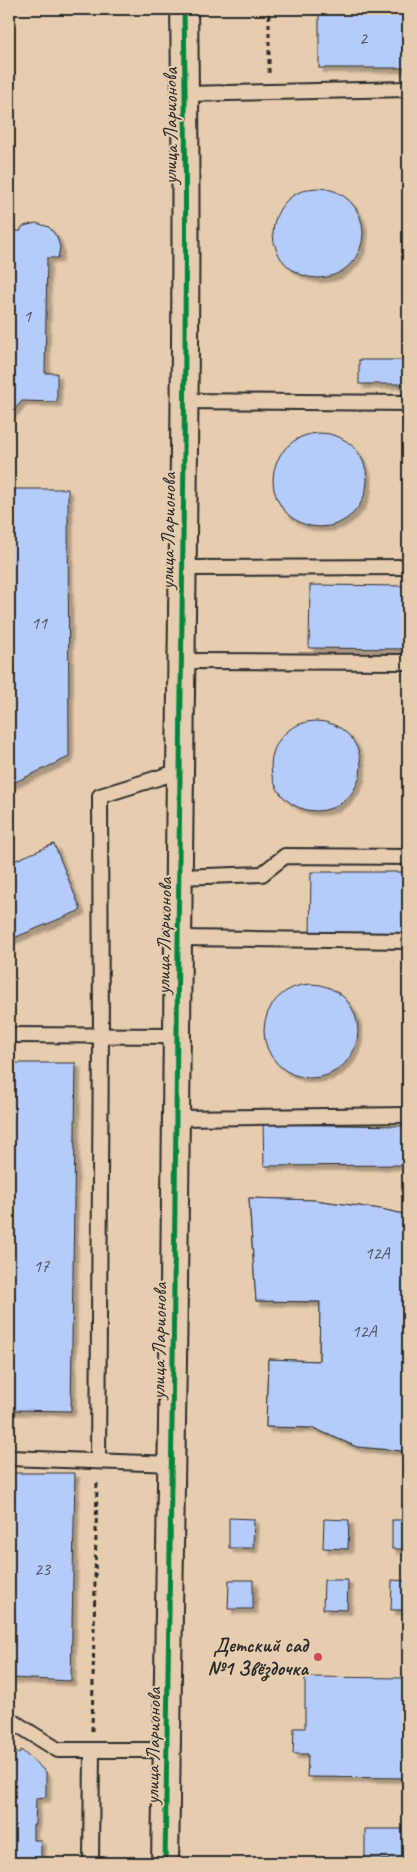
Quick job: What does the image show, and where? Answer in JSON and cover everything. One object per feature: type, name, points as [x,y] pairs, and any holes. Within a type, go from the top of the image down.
[{"type":"street","name":"улица Ларионова","points":[[166,1863],[173,1464],[182,661],[184,9]]},
{"type":"lane","points":[[185,94],[408,89]]},
{"type":"lane","points":[[184,401],[408,403]]},
{"type":"lane","points":[[182,568],[408,567]]},
{"type":"lane","points":[[182,661],[408,662]]},
{"type":"lane","points":[[98,1461],[101,1036],[100,796],[180,771]]},
{"type":"lane","points":[[179,877],[262,874],[286,856],[408,857]]},
{"type":"lane","points":[[179,938],[408,941]]},
{"type":"lane","points":[[9,1035],[178,1036]]},
{"type":"lane","points":[[176,1118],[408,1115]]},
{"type":"lane","points":[[9,1458],[173,1464]]},
{"type":"lane","points":[[9,1719],[58,1750],[168,1750]]},
{"type":"lane","points":[[91,1863],[92,1751]]},
{"type":"path","points":[[269,92],[270,9]]},
{"type":"path","points":[[92,1751],[98,1461]]},
{"type":"building","points":[[319,9],[408,9],[408,68],[319,68]]},
{"type":"building","points":[[318,188],[335,191],[350,201],[360,216],[363,233],[360,250],[350,265],[335,275],[318,278],[301,275],[286,265],[276,250],[273,233],[276,216],[286,201],[301,191]]},
{"type":"building","points":[[36,223],[49,227],[57,237],[60,247],[58,258],[47,258],[45,373],[57,373],[57,402],[22,401],[9,413],[9,231],[21,231],[21,228],[24,226]]},
{"type":"building","points":[[359,360],[408,360],[408,384],[359,384]]},
{"type":"building","points":[[320,433],[338,437],[353,447],[363,462],[367,480],[363,498],[353,513],[338,523],[320,527],[302,523],[287,513],[277,498],[273,480],[277,462],[287,447],[302,437]]},
{"type":"building","points":[[9,489],[68,489],[69,757],[9,785]]},
{"type":"building","points":[[310,585],[408,586],[408,649],[309,648]]},
{"type":"building","points":[[316,721],[333,724],[348,734],[358,749],[361,766],[358,783],[348,798],[333,808],[316,811],[299,808],[284,798],[274,783],[271,766],[274,749],[284,734],[299,724]]},
{"type":"building","points":[[54,844],[81,910],[9,940],[9,863]]},
{"type":"building","points":[[311,872],[408,872],[408,936],[310,935]]},
{"type":"building","points":[[311,984],[329,988],[344,998],[354,1013],[358,1031],[354,1049],[344,1064],[329,1074],[311,1078],[293,1074],[278,1064],[268,1049],[264,1031],[268,1013],[278,998],[293,988]]},
{"type":"building","points":[[9,1063],[76,1063],[71,1411],[9,1410]]},
{"type":"building","points":[[263,1124],[408,1126],[408,1165],[264,1166]]},
{"type":"building","points":[[249,1198],[314,1200],[381,1209],[408,1215],[408,1450],[357,1447],[313,1428],[266,1427],[268,1359],[319,1361],[320,1302],[256,1301]]},
{"type":"building","points":[[249,1198],[314,1200],[381,1209],[408,1215],[408,1450],[357,1447],[313,1428],[266,1427],[268,1359],[319,1361],[320,1302],[256,1301]]},
{"type":"building","points":[[9,1473],[75,1473],[71,1681],[12,1678],[9,1676]]},
{"type":"building","points":[[229,1518],[254,1519],[253,1548],[229,1548]]},
{"type":"building","points":[[324,1519],[349,1520],[348,1549],[323,1548]]},
{"type":"building","points":[[392,1520],[408,1520],[408,1549],[392,1549]]},
{"type":"building","points":[[229,1580],[253,1580],[253,1609],[228,1609]]},
{"type":"building","points":[[324,1580],[348,1580],[347,1610],[323,1609]]},
{"type":"building","points":[[392,1580],[408,1581],[408,1610],[391,1610]]},
{"type":"building","points":[[305,1677],[408,1678],[408,1778],[307,1777],[308,1754],[293,1754],[294,1728],[305,1728]]},
{"type":"building","points":[[9,1747],[19,1754],[21,1750],[46,1772],[46,1797],[36,1798],[35,1825],[33,1825],[33,1840],[41,1840],[41,1863],[9,1863]]},
{"type":"building","points":[[365,1829],[408,1829],[408,1863],[365,1863]]},
{"type":"building","points":[[365,1859],[408,1860],[408,1863],[365,1863]]},
{"type":"cycle path","points":[[165,1863],[174,1318],[185,391],[184,9]]},
{"type":"place","name":"Детский сад №1 Звёздочка","points":[[318,1657]]}]
